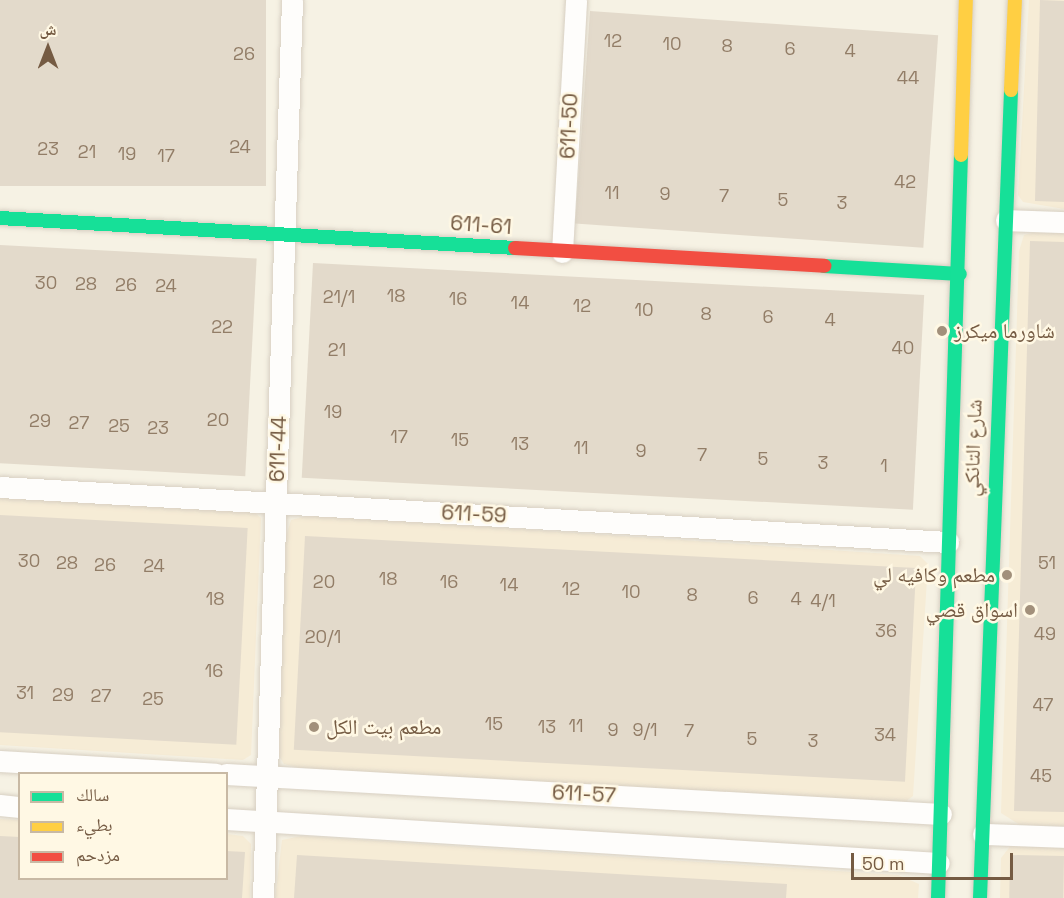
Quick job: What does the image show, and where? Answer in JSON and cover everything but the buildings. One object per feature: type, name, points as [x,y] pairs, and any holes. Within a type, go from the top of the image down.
[{"type":"street","name":"611-44","points":[[264,898],[292,0]]},
{"type":"street","name":"611-50","points":[[562,252],[576,0]]},
{"type":"street","name":"شارع التانكي","points":[[938,898],[948,542],[960,407],[960,274],[966,0]]},
{"type":"street","name":"شارع التانكي","points":[[980,898],[990,408],[1006,220],[1015,0]]},
{"type":"street","name":"611-61","points":[[0,218],[960,274]]},
{"type":"street","points":[[1006,220],[1064,222]]},
{"type":"street","name":"611-59","points":[[0,487],[948,542]]},
{"type":"street","points":[[0,761],[183,772]]},
{"type":"street","name":"611-57","points":[[228,774],[941,814]]},
{"type":"street","points":[[0,805],[18,807]]},
{"type":"street","points":[[228,819],[939,862]]},
{"type":"street","points":[[983,834],[1064,837]]},
{"type":"shaded area","points":[[1029,0],[1064,0],[1064,209],[1023,202],[1018,195]]},
{"type":"shaded area","points":[[1043,230],[1064,231],[1064,826],[1020,825],[1001,813],[1019,251],[1024,235]]},
{"type":"shaded area","points":[[0,495],[252,510],[261,518],[251,755],[243,760],[0,745]]},
{"type":"shaded area","points":[[310,515],[920,556],[928,564],[913,796],[905,802],[304,769],[284,764],[279,756],[286,536],[291,520]]},
{"type":"shaded area","points":[[0,819],[18,820],[18,880],[228,880],[228,834],[243,836],[251,844],[250,898],[0,898]]},
{"type":"shaded area","points":[[301,836],[898,875],[919,884],[918,898],[275,898],[282,840]]},
{"type":"shaded area","points":[[1012,844],[1064,845],[1064,898],[1000,898],[1001,858]]},
{"type":"traffic: fast","points":[[980,898],[1011,90]]},
{"type":"traffic: fast","points":[[938,898],[961,155]]},
{"type":"traffic: fast","points":[[0,218],[515,248]]},
{"type":"traffic: fast","points":[[824,266],[960,274]]},
{"type":"traffic: slow","points":[[961,155],[966,0]]},
{"type":"traffic: slow","points":[[1011,90],[1015,0]]},
{"type":"traffic: jam","points":[[515,248],[824,266]]},
{"type":"place","name":"شاورما ميكرز","points":[[942,331]]},
{"type":"place","name":"مطعم وكافيه لي","points":[[1007,575]]},
{"type":"place","name":"اسواق قصي","points":[[1030,610]]},
{"type":"place","name":"مطعم بيت الكل","points":[[314,727]]}]
